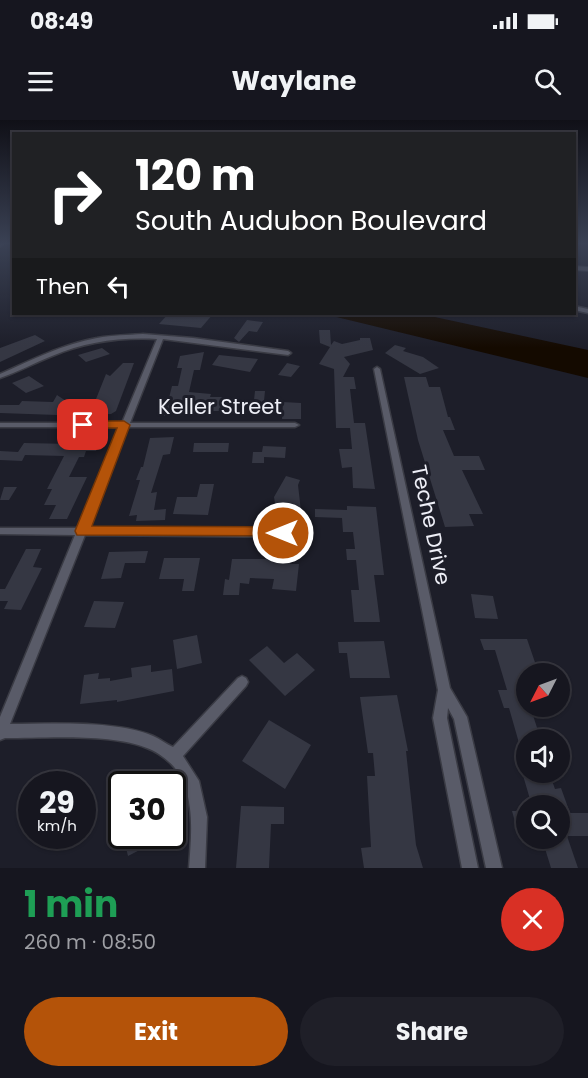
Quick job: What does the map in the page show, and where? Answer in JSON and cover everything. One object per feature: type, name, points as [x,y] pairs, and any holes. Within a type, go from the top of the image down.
[{"type":"street","points":[[0,376],[94,340],[112,337],[160,338],[288,353]]},
{"type":"street","points":[[160,338],[1,732],[138,736],[149,739],[175,755],[188,773],[197,794],[202,828],[197,868]]},
{"type":"street","name":"Teche Drive","points":[[377,369],[444,690],[460,717],[494,868]]},
{"type":"street","name":"Keller Street","points":[[0,424],[295,425]]},
{"type":"street","points":[[0,531],[305,533]]},
{"type":"street","points":[[175,755],[242,682]]},
{"type":"street","name":"Teche Drive","points":[[444,690],[440,718],[470,868]]},
{"type":"shaded area","points":[[328,315],[426,315],[588,350],[588,378]]},
{"type":"building","points":[[167,315],[212,315],[201,328],[159,324]]},
{"type":"building","points":[[247,320],[263,322],[257,332],[249,331],[239,342],[234,338]]},
{"type":"building","points":[[319,330],[330,330],[331,345],[334,341],[342,344],[360,340],[360,338],[370,338],[373,350],[344,357],[350,364],[343,377],[354,377],[356,389],[350,389],[354,423],[365,423],[375,489],[353,488],[352,467],[342,468],[339,449],[352,449],[350,428],[336,428],[334,369],[319,364],[330,347],[320,343]]},
{"type":"building","points":[[35,335],[45,341],[0,362],[0,348]]},
{"type":"building","points":[[395,345],[406,348],[403,351],[423,357],[439,368],[420,374],[385,353]]},
{"type":"building","points":[[102,348],[110,354],[86,362],[78,355]]},
{"type":"building","points":[[204,352],[200,370],[194,370],[189,392],[211,394],[210,397],[228,397],[227,403],[247,403],[248,400],[254,400],[255,391],[265,391],[263,411],[189,411],[189,415],[159,416],[162,402],[168,402],[172,386],[178,386],[182,368],[177,368],[180,356]]},
{"type":"building","points":[[219,355],[258,359],[250,372],[212,365]]},
{"type":"building","points":[[123,363],[134,363],[116,411],[111,414],[90,414],[106,374],[110,376]]},
{"type":"building","points":[[287,363],[300,366],[291,377],[278,375]]},
{"type":"building","points":[[29,376],[44,386],[26,393],[12,383]]},
{"type":"building","points":[[404,377],[426,377],[429,387],[440,387],[448,417],[455,430],[443,430],[454,456],[479,456],[485,470],[462,470],[483,514],[469,514],[474,526],[445,527],[418,440]]},
{"type":"building","points":[[57,395],[66,401],[57,415],[0,413],[0,405],[19,405],[22,401],[53,402]]},
{"type":"building","points":[[283,402],[301,403],[301,419],[282,419]]},
{"type":"building","points":[[82,436],[103,436],[96,451],[86,451],[84,457],[79,457],[69,477],[87,477],[67,519],[49,519],[56,505],[44,505],[52,489],[47,489],[64,456],[25,455],[22,461],[0,460],[0,451],[18,452],[24,443],[72,444],[73,441],[80,441]]},
{"type":"building","points":[[174,437],[170,454],[163,455],[151,493],[157,492],[154,510],[166,509],[165,520],[136,521],[137,515],[129,516],[140,480],[136,480],[143,467],[150,438]]},
{"type":"building","points":[[194,443],[229,443],[228,452],[193,452]]},
{"type":"building","points":[[263,446],[286,447],[285,458],[264,457],[264,463],[252,463],[253,452],[262,452]]},
{"type":"building","points":[[286,476],[300,480],[298,485],[301,511],[276,510],[274,497]]},
{"type":"building","points":[[200,484],[214,484],[208,515],[173,514],[177,497],[197,497]]},
{"type":"building","points":[[4,487],[17,487],[9,500],[0,500]]},
{"type":"building","points":[[347,506],[376,507],[384,575],[374,575],[380,622],[354,622],[351,590],[359,590],[356,560],[347,560],[346,549],[355,549],[353,532],[343,532],[342,518],[315,517],[315,509],[347,510]]},
{"type":"building","points":[[26,549],[41,549],[33,567],[42,568],[21,610],[4,609],[8,601],[0,601],[0,589],[5,589]]},
{"type":"building","points":[[148,551],[145,563],[125,563],[121,578],[101,579],[109,552]]},
{"type":"building","points":[[276,557],[291,558],[290,564],[299,564],[296,591],[272,589],[274,579],[250,578],[249,584],[240,583],[239,595],[223,595],[225,579],[229,580],[232,559],[276,559]]},
{"type":"building","points":[[164,558],[200,558],[194,591],[182,591],[184,579],[159,579]]},
{"type":"building","points":[[471,594],[493,596],[498,619],[475,618]]},
{"type":"building","points":[[94,601],[124,602],[115,628],[84,627]]},
{"type":"building","points":[[197,635],[202,663],[177,669],[173,640]]},
{"type":"building","points":[[480,639],[527,639],[535,663],[516,663],[516,717],[534,717],[537,729],[516,729],[516,732],[509,708],[504,708],[498,690],[507,690],[495,650],[484,650]]},
{"type":"building","points":[[384,641],[390,678],[350,678],[347,653],[339,653],[338,642]]},
{"type":"building","points":[[267,646],[284,663],[297,653],[315,670],[285,696],[249,660]]},
{"type":"building","points":[[151,665],[151,672],[172,669],[174,691],[117,702],[117,700],[80,704],[84,675],[99,673],[98,679],[110,678],[110,681],[132,677],[131,668]]},
{"type":"building","points":[[397,695],[408,751],[406,751],[416,845],[423,868],[364,868],[361,848],[371,847],[367,776],[375,776],[373,753],[368,753],[360,697]]},
{"type":"building","points":[[269,720],[311,745],[285,789],[242,761]]},
{"type":"building","points":[[525,783],[553,783],[555,789],[561,788],[564,795],[529,795]]},
{"type":"building","points":[[241,806],[284,807],[284,824],[271,824],[269,868],[236,868]]},
{"type":"building","points":[[512,811],[516,811],[516,825]]},
{"type":"building","points":[[570,813],[588,813],[588,836],[570,836]]},
{"type":"building","points":[[570,845],[578,868],[551,868],[545,849],[570,849]]},
{"type":"building","points":[[126,849],[142,849],[128,856]]},
{"type":"route","points":[[83,425],[124,425],[82,531],[283,533]]}]
